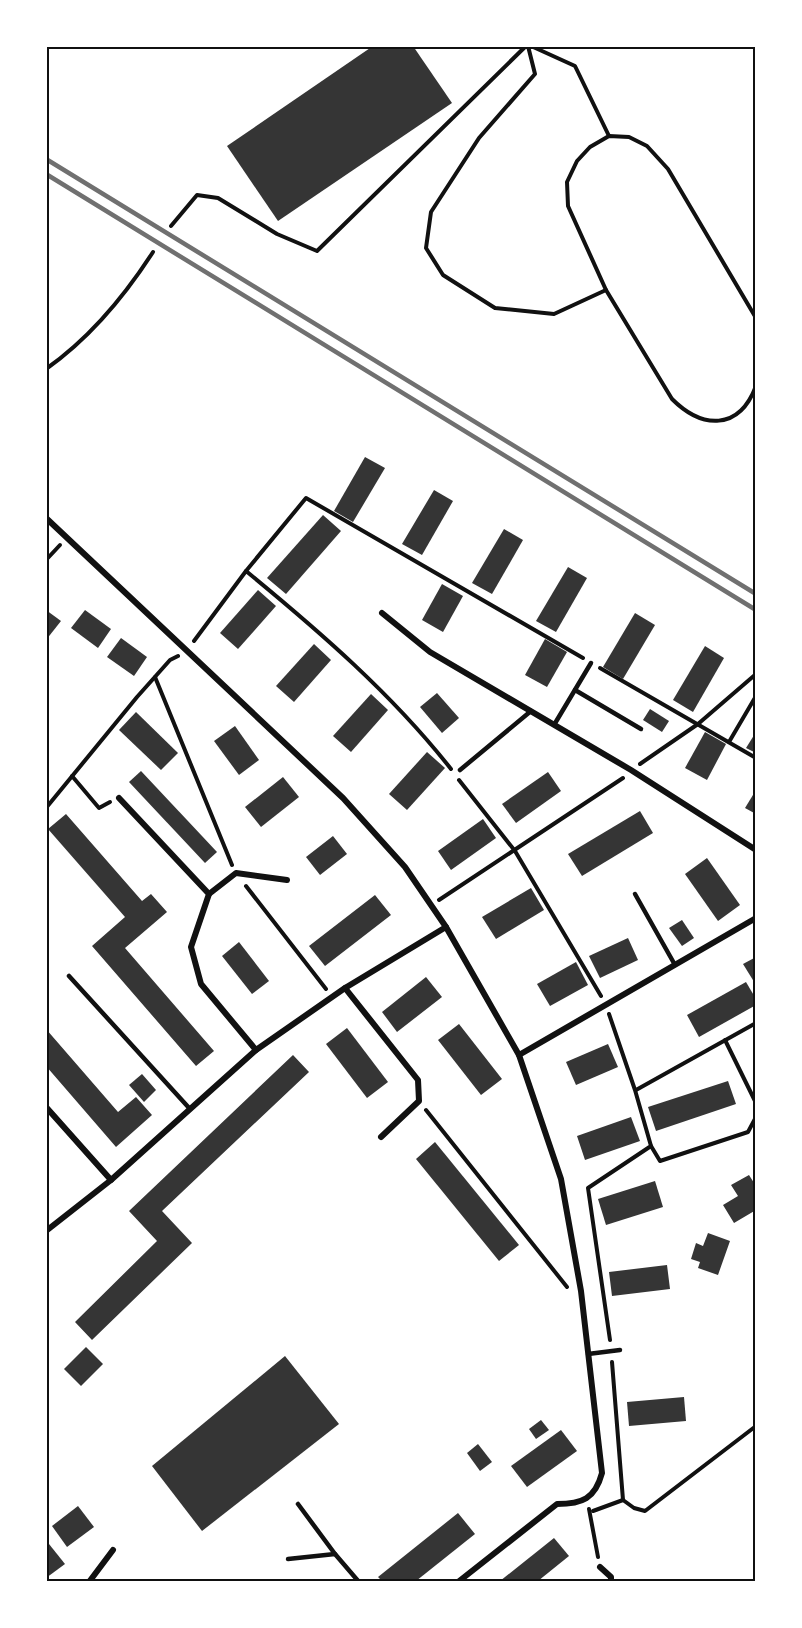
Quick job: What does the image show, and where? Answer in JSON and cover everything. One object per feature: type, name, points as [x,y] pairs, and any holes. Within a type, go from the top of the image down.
[{"type":"street","points":[[46,518],[343,798],[405,867],[446,927],[519,1055],[561,1179],[580,1291],[602,1473],[598,1488],[587,1498],[573,1504],[556,1504],[458,1581]]},
{"type":"street","points":[[382,613],[430,652],[631,770],[756,850]]},
{"type":"street","points":[[119,798],[209,894]]},
{"type":"street","points":[[256,1050],[201,984],[191,946],[209,894],[236,873],[287,880]]},
{"type":"street","points":[[519,1055],[756,918]]},
{"type":"street","points":[[46,1231],[111,1180],[256,1050],[332,996],[446,927]]},
{"type":"street","points":[[345,988],[418,1080],[419,1101],[381,1137]]},
{"type":"street","points":[[46,1107],[111,1180]]},
{"type":"street","points":[[89,1581],[113,1550]]},
{"type":"street","points":[[600,1567],[611,1577],[611,1581]]},
{"type":"lane","points":[[554,724],[591,663]]},
{"type":"lane","points":[[575,690],[641,729]]},
{"type":"lane","points":[[460,770],[531,711]]},
{"type":"lane","points":[[635,894],[675,965]]},
{"type":"lane","points":[[69,976],[190,1109]]},
{"type":"lane","points":[[588,1354],[620,1350]]},
{"type":"lane","points":[[298,1504],[335,1554],[359,1581]]},
{"type":"lane","points":[[288,1559],[335,1554]]},
{"type":"path","points":[[528,46],[575,66],[609,136]]},
{"type":"path","points":[[171,226],[197,195],[218,198],[277,234],[316,251],[528,46]]},
{"type":"path","points":[[528,46],[535,74],[479,138],[431,212],[426,248],[443,275],[495,308],[554,314],[606,290]]},
{"type":"path","points":[[756,318],[668,169],[647,146],[629,137],[609,136],[590,147],[577,161],[567,182],[568,206],[606,290],[672,399],[687,413],[703,420],[723,420],[741,411],[756,386]]},
{"type":"path","points":[[46,369],[102,320],[129,291],[153,252]]},
{"type":"path","points":[[46,808],[170,660],[186,652],[246,571],[306,498],[756,758]]},
{"type":"path","points":[[46,560],[67,537]]},
{"type":"path","points":[[246,571],[305,620],[416,724],[515,851],[590,974],[606,1006],[636,1090],[651,1146],[660,1161],[748,1132],[756,1118]]},
{"type":"path","points":[[431,905],[614,785],[631,770],[698,724],[756,674]]},
{"type":"path","points":[[155,677],[236,873],[332,996]]},
{"type":"path","points":[[729,742],[756,696]]},
{"type":"path","points":[[72,776],[99,808],[119,798]]},
{"type":"path","points":[[636,1090],[756,1023]]},
{"type":"path","points":[[725,1040],[756,1102]]},
{"type":"path","points":[[419,1101],[568,1288]]},
{"type":"path","points":[[651,1146],[588,1188],[611,1350],[623,1500],[634,1508],[645,1511],[756,1426]]},
{"type":"path","points":[[587,1498],[600,1567]]},
{"type":"path","points":[[590,1512],[623,1500]]},
{"type":"building","points":[[373,46],[413,46],[452,103],[278,221],[227,146]]},
{"type":"building","points":[[365,457],[385,468],[353,522],[334,511]]},
{"type":"building","points":[[434,490],[453,501],[422,555],[402,544]]},
{"type":"building","points":[[323,515],[341,531],[286,594],[267,578]]},
{"type":"building","points":[[504,529],[523,540],[492,594],[472,583]]},
{"type":"building","points":[[568,567],[587,578],[556,632],[536,621]]},
{"type":"building","points":[[442,584],[463,596],[443,632],[422,620]]},
{"type":"building","points":[[258,590],[276,606],[238,649],[220,633]]},
{"type":"building","points":[[46,610],[61,621],[46,640]]},
{"type":"building","points":[[85,610],[111,629],[98,648],[71,628]]},
{"type":"building","points":[[635,613],[655,625],[623,679],[603,667]]},
{"type":"building","points":[[121,638],[147,657],[134,676],[107,657]]},
{"type":"building","points":[[545,639],[567,652],[547,687],[525,675]]},
{"type":"building","points":[[314,644],[331,660],[294,702],[276,686]]},
{"type":"building","points":[[705,646],[724,658],[693,712],[673,700]]},
{"type":"building","points":[[437,693],[459,718],[442,733],[420,707]]},
{"type":"building","points":[[371,694],[388,710],[351,752],[333,736]]},
{"type":"building","points":[[650,709],[669,721],[662,732],[643,720]]},
{"type":"building","points":[[136,712],[178,753],[161,770],[119,730]]},
{"type":"building","points":[[235,726],[259,760],[239,775],[214,741]]},
{"type":"building","points":[[705,732],[726,744],[707,780],[685,768]]},
{"type":"building","points":[[756,732],[756,753],[746,748]]},
{"type":"building","points":[[427,752],[445,768],[407,810],[389,794]]},
{"type":"building","points":[[141,771],[217,852],[205,863],[129,782]]},
{"type":"building","points":[[548,772],[561,791],[516,823],[502,804]]},
{"type":"building","points":[[283,777],[299,797],[261,827],[245,807]]},
{"type":"building","points":[[756,790],[756,814],[745,808]]},
{"type":"building","points":[[640,811],[653,833],[582,876],[568,854]]},
{"type":"building","points":[[66,814],[142,901],[151,894],[167,912],[125,948],[214,1051],[196,1066],[92,946],[125,917],[48,829]]},
{"type":"building","points":[[483,819],[496,838],[451,870],[438,851]]},
{"type":"building","points":[[333,836],[347,854],[320,875],[306,857]]},
{"type":"building","points":[[707,858],[740,905],[718,921],[685,874]]},
{"type":"building","points":[[531,888],[544,910],[496,939],[482,917]]},
{"type":"building","points":[[375,895],[391,915],[325,966],[309,946]]},
{"type":"building","points":[[682,920],[694,938],[682,946],[669,928]]},
{"type":"building","points":[[628,938],[638,960],[600,978],[589,956]]},
{"type":"building","points":[[239,942],[269,981],[252,994],[222,956]]},
{"type":"building","points":[[756,957],[756,985],[743,964]]},
{"type":"building","points":[[576,962],[588,985],[550,1006],[537,984]]},
{"type":"building","points":[[426,977],[442,997],[397,1032],[382,1012]]},
{"type":"building","points":[[746,982],[756,999],[756,1005],[699,1037],[687,1015]]},
{"type":"building","points":[[459,1024],[502,1079],[481,1095],[438,1040]]},
{"type":"building","points":[[347,1028],[388,1082],[367,1098],[326,1044]]},
{"type":"building","points":[[46,1029],[118,1112],[136,1097],[152,1115],[116,1147],[46,1066]]},
{"type":"building","points":[[608,1044],[618,1067],[576,1085],[566,1062]]},
{"type":"building","points":[[293,1055],[309,1072],[162,1211],[192,1243],[92,1340],[75,1322],[157,1241],[129,1211]]},
{"type":"building","points":[[142,1074],[156,1090],[144,1102],[129,1085]]},
{"type":"building","points":[[728,1081],[736,1104],[656,1131],[648,1107]]},
{"type":"building","points":[[631,1117],[640,1141],[585,1160],[577,1136]]},
{"type":"building","points":[[435,1142],[519,1245],[499,1261],[416,1159]]},
{"type":"building","points":[[749,1175],[756,1186],[756,1210],[734,1223],[723,1205],[738,1196],[731,1185]]},
{"type":"building","points":[[655,1181],[663,1207],[606,1225],[598,1199]]},
{"type":"building","points":[[708,1233],[730,1241],[718,1275],[698,1268],[700,1262],[691,1259],[696,1243],[703,1246]]},
{"type":"building","points":[[667,1265],[670,1289],[612,1296],[609,1272]]},
{"type":"building","points":[[86,1347],[103,1364],[81,1386],[64,1369]]},
{"type":"building","points":[[285,1356],[339,1424],[202,1531],[152,1466]]},
{"type":"building","points":[[684,1397],[686,1421],[629,1426],[627,1402]]},
{"type":"building","points":[[541,1420],[549,1430],[536,1439],[529,1429]]},
{"type":"building","points":[[561,1430],[577,1451],[527,1487],[511,1466]]},
{"type":"building","points":[[478,1444],[492,1462],[480,1471],[467,1453]]},
{"type":"building","points":[[78,1506],[94,1527],[67,1547],[52,1526]]},
{"type":"building","points":[[458,1513],[475,1534],[416,1581],[382,1581],[378,1577]]},
{"type":"building","points":[[554,1538],[569,1556],[538,1581],[500,1581]]},
{"type":"building","points":[[49,1544],[65,1564],[46,1578],[46,1545]]},
{"type":"railway","points":[[46,159],[756,594]]},
{"type":"railway","points":[[46,174],[756,610]]}]
